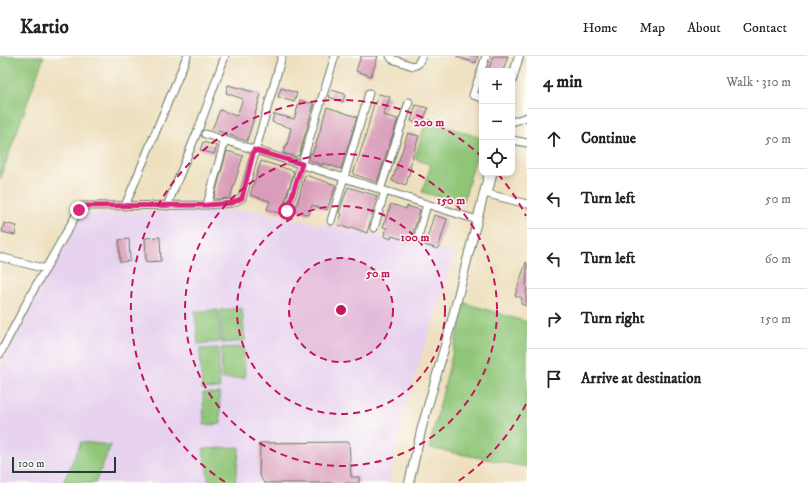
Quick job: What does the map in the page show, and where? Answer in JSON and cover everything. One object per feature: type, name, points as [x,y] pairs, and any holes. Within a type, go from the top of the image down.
[{"type":"street","points":[[125,206],[187,56]]},
{"type":"street","points":[[167,206],[200,125],[225,56]]},
{"type":"street","points":[[0,354],[30,296],[79,210],[83,206],[207,205],[232,203],[242,198],[254,150],[282,56]]},
{"type":"street","points":[[287,211],[335,56]]},
{"type":"street","points":[[390,56],[392,59],[413,66],[418,64],[422,56]]},
{"type":"street","points":[[482,68],[486,56]]},
{"type":"street","points":[[515,70],[519,56]]},
{"type":"street","points":[[479,77],[473,95],[479,97]]},
{"type":"street","points":[[331,221],[369,93]]},
{"type":"street","points":[[374,228],[383,190],[409,102]]},
{"type":"street","points":[[515,121],[527,117]]},
{"type":"street","points":[[205,134],[477,220]]},
{"type":"street","points":[[207,205],[225,140]]},
{"type":"street","points":[[515,141],[527,143]]},
{"type":"street","points":[[486,193],[489,176]]},
{"type":"street","points":[[409,483],[422,427],[450,328],[477,220],[492,176]]},
{"type":"street","points":[[486,193],[527,204]]},
{"type":"street","points":[[418,237],[427,204]]},
{"type":"street","points":[[0,257],[46,269]]},
{"type":"shaded area","points":[[253,210],[455,252],[404,411],[389,483],[0,483],[0,367],[80,213]]},
{"type":"green space","points":[[0,56],[44,56],[0,179]]},
{"type":"green space","points":[[426,120],[479,137],[479,145],[463,204],[422,192],[431,165],[415,159]]},
{"type":"green space","points":[[465,303],[527,322],[527,467],[429,448]]},
{"type":"green space","points":[[242,308],[245,341],[222,343],[220,310]]},
{"type":"green space","points":[[218,310],[220,342],[198,344],[195,311]]},
{"type":"green space","points":[[244,347],[245,378],[222,379],[221,348]]},
{"type":"green space","points":[[218,348],[220,388],[202,389],[200,349]]},
{"type":"green space","points":[[203,393],[219,393],[221,424],[204,425]]},
{"type":"green space","points":[[81,442],[111,445],[95,483],[63,483]]},
{"type":"green space","points":[[240,447],[235,483],[209,483],[203,449]]},
{"type":"building","points":[[361,56],[378,56],[371,76],[356,71]]},
{"type":"building","points":[[457,56],[478,56],[476,63]]},
{"type":"building","points":[[493,56],[508,56],[504,68],[489,68]]},
{"type":"building","points":[[228,85],[261,94],[247,141],[212,129],[220,110],[236,116],[243,99],[226,93]]},
{"type":"building","points":[[281,88],[297,93],[294,102],[278,97]]},
{"type":"building","points":[[332,90],[345,94],[343,102],[329,97]]},
{"type":"building","points":[[379,94],[390,97],[383,115],[398,119],[377,182],[353,174],[365,138],[374,103],[376,104]]},
{"type":"building","points":[[300,100],[314,104],[299,155],[297,157],[283,153],[287,145],[291,128],[272,122],[274,114],[294,119]]},
{"type":"building","points":[[416,105],[428,108],[422,125],[411,121]]},
{"type":"building","points":[[327,107],[357,117],[341,169],[323,163],[322,165],[309,160],[310,153],[312,154],[316,144]]},
{"type":"building","points":[[408,133],[419,136],[406,185],[392,181]]},
{"type":"building","points":[[203,142],[217,146],[214,154],[200,150]]},
{"type":"building","points":[[227,151],[243,156],[230,198],[218,199],[214,198]]},
{"type":"building","points":[[261,161],[294,171],[281,214],[267,209],[270,201],[250,195]]},
{"type":"building","points":[[305,175],[336,185],[327,210],[312,205],[309,215],[295,211]]},
{"type":"building","points":[[348,187],[377,196],[367,233],[351,227],[350,229],[338,225],[342,214],[339,213]]},
{"type":"building","points":[[391,204],[406,209],[407,206],[420,210],[410,242],[392,236],[391,239],[384,236],[387,228],[383,227]]},
{"type":"building","points":[[434,215],[447,219],[438,249],[425,245]]},
{"type":"building","points":[[4,223],[17,226],[15,235],[2,232]]},
{"type":"building","points":[[160,237],[161,261],[146,262],[145,238]]},
{"type":"building","points":[[129,239],[130,261],[120,262],[119,240]]},
{"type":"building","points":[[526,262],[526,306],[521,304],[522,298],[515,296]]},
{"type":"building","points":[[349,442],[351,477],[359,477],[359,483],[264,483],[259,474],[260,443]]},
{"type":"route","points":[[79,210],[83,206],[167,206],[232,203],[242,198],[254,150],[302,164],[287,211]]}]
